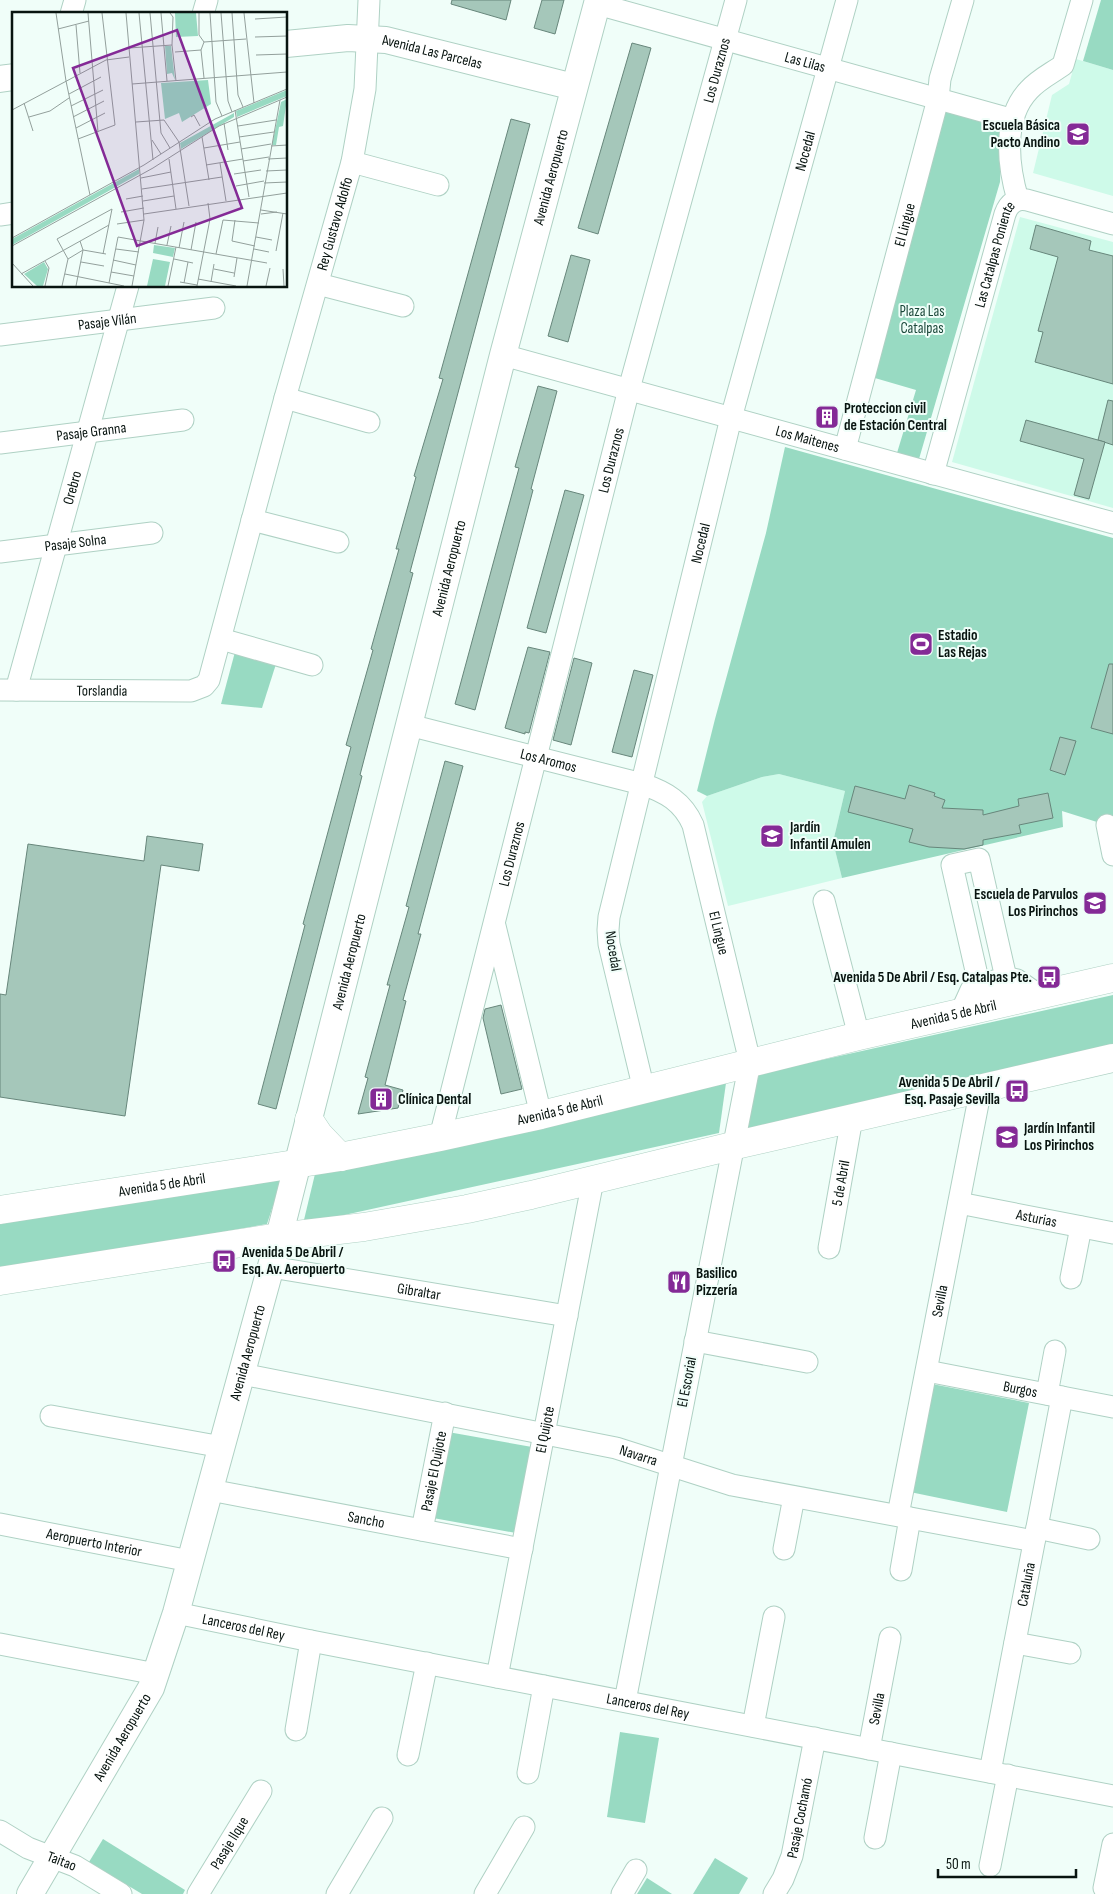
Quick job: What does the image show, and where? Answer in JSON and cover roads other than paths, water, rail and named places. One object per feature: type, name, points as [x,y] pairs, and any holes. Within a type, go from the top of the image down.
[{"type":"main road","name":"Avenida 5 de Abril","points":[[0,1210],[298,1164],[440,1137],[541,1115],[859,1036],[1113,978]]},
{"type":"main road","points":[[0,1282],[279,1237],[416,1218],[531,1196],[732,1146],[1113,1058]]},
{"type":"main road","points":[[309,1120],[318,1135],[340,1157]]},
{"type":"street","name":"Rey Gustavo Adolfo","points":[[204,686],[209,680],[211,673],[285,398],[352,162],[365,89],[369,0]]},
{"type":"street","name":"Los Duraznos","points":[[440,1137],[629,390],[736,0]]},
{"type":"street","name":"Nocedal","points":[[644,1090],[609,944],[608,930],[612,904],[732,418],[847,0]]},
{"type":"street","name":"El Lingue","points":[[845,449],[938,99],[940,78],[962,0]]},
{"type":"street","name":"Las Catalpas Poniente","points":[[933,474],[1005,214],[1009,205],[1018,200],[1013,184],[1009,156],[1009,137],[1019,103],[1037,82],[1063,65],[1082,0]]},
{"type":"street","name":"Las Lilas","points":[[597,2],[725,40],[1014,120]]},
{"type":"street","name":"Avenida Aeropuerto","points":[[30,1894],[143,1701],[156,1674],[176,1613],[279,1237],[503,355],[597,2]]},
{"type":"street","name":"Avenida Las Parcelas","points":[[288,44],[348,38],[368,38],[395,42],[574,87]]},
{"type":"street","name":"Rey Gustavo Adolfo","points":[[352,162],[438,185]]},
{"type":"street","points":[[1018,200],[1027,200],[1113,224]]},
{"type":"street","name":"Rey Gustavo Adolfo","points":[[318,284],[403,306]]},
{"type":"street","name":"Orebro","points":[[8,690],[58,545],[127,288]]},
{"type":"street","name":"Pasaje Vilán","points":[[0,336],[214,308]]},
{"type":"street","name":"Los Maitenes","points":[[503,355],[1113,523]]},
{"type":"street","points":[[285,398],[368,422]]},
{"type":"street","name":"Pasaje Granna","points":[[0,443],[183,420]]},
{"type":"street","points":[[252,520],[338,542]]},
{"type":"street","name":"Pasaje Solna","points":[[0,552],[152,533]]},
{"type":"street","points":[[220,639],[312,665]]},
{"type":"street","name":"Torslandia","points":[[8,690],[192,691],[204,686]]},
{"type":"street","name":"Los Aromos","points":[[409,725],[642,784],[665,793],[683,807]]},
{"type":"street","name":"El Lingue","points":[[683,807],[693,825],[750,1062]]},
{"type":"street","points":[[1107,825],[1113,855]]},
{"type":"street","points":[[979,984],[952,865],[979,859],[1006,978]]},
{"type":"street","points":[[824,901],[859,1036]]},
{"type":"street","name":"Los Duraznos","points":[[494,924],[541,1115]]},
{"type":"street","points":[[961,1012],[971,990],[979,984],[1006,978],[1016,980],[1037,994]]},
{"type":"street","name":"El Escorial","points":[[625,1701],[732,1146],[750,1062]]},
{"type":"street","name":"Sevilla","points":[[901,1570],[904,1517],[926,1371],[981,1088]]},
{"type":"street","name":"5 de Abril","points":[[829,1248],[852,1118]]},
{"type":"street","name":"El Quijote","points":[[497,1677],[593,1180]]},
{"type":"street","name":"Asturias","points":[[959,1203],[1113,1233]]},
{"type":"street","points":[[1071,1278],[1081,1227]]},
{"type":"street","name":"Gibraltar","points":[[271,1267],[567,1316]]},
{"type":"street","points":[[695,1340],[807,1362]]},
{"type":"street","name":"Cataluña","points":[[999,1774],[1015,1644],[1036,1534],[1054,1395],[1055,1351]]},
{"type":"street","name":"Burgos","points":[[926,1371],[1113,1407]]},
{"type":"street","name":"Navarra","points":[[242,1374],[544,1432],[630,1452],[721,1483],[904,1517],[1090,1540]]},
{"type":"street","name":"Pasaje El Quijote","points":[[422,1530],[445,1413]]},
{"type":"street","points":[[51,1416],[222,1447]]},
{"type":"street","name":"Sancho","points":[[210,1490],[522,1548]]},
{"type":"street","points":[[784,1549],[794,1496]]},
{"type":"street","name":"Aeropuerto Interior","points":[[0,1524],[190,1561]]},
{"type":"street","name":"Lanceros del Rey","points":[[176,1613],[311,1641],[1113,1796]]},
{"type":"street","points":[[753,1726],[774,1617]]},
{"type":"street","name":"Sevilla","points":[[869,1749],[890,1638]]},
{"type":"street","points":[[296,1730],[311,1641]]},
{"type":"street","points":[[0,1644],[156,1674]]},
{"type":"street","points":[[1015,1644],[1070,1654]]},
{"type":"street","points":[[408,1755],[427,1663]]},
{"type":"street","points":[[528,1773],[544,1686]]},
{"type":"street","name":"Pasaje Cochamó","points":[[774,1894],[792,1856],[815,1738]]},
{"type":"street","points":[[875,1838],[891,1753]]},
{"type":"street","points":[[990,1866],[999,1774]]},
{"type":"street","name":"Pasaje Ilque","points":[[198,1894],[261,1791]]},
{"type":"street","points":[[337,1894],[382,1818]]},
{"type":"street","points":[[484,1894],[524,1827]]},
{"type":"street","name":"Taitao","points":[[0,1831],[28,1848],[75,1866],[121,1894]]},
{"type":"street","points":[[1104,1888],[1113,1844]]},
{"type":"street","points":[[622,1894],[636,1870]]},
{"type":"place","name":"Escuela Básica Pacto Andino","points":[[1078,134]]},
{"type":"place","name":"Proteccion civil de Estación Central","points":[[827,417]]},
{"type":"place","name":"Estadio Las Rejas","points":[[921,644]]},
{"type":"place","name":"Jardín Infantil Amulen","points":[[772,836]]},
{"type":"place","name":"Escuela de Parvulos Los Pirinchos","points":[[1095,903]]},
{"type":"place","name":"Avenida 5 De Abril / Esq. Catalpas Pte.","points":[[1049,977]]},
{"type":"place","name":"Avenida 5 De Abril / Esq. Pasaje Sevilla","points":[[1017,1091]]},
{"type":"place","name":"Clínica Dental","points":[[381,1099]]},
{"type":"place","name":"Jardín Infantil Los Pirinchos","points":[[1007,1137]]},
{"type":"place","name":"Avenida 5 De Abril / Esq. Av. Aeropuerto","points":[[224,1261]]},
{"type":"place","name":"Basilico Pizzería","points":[[679,1282]]},
{"type":"park label","name":"Plaza Las Catalpas","points":[[922,320]]}]
